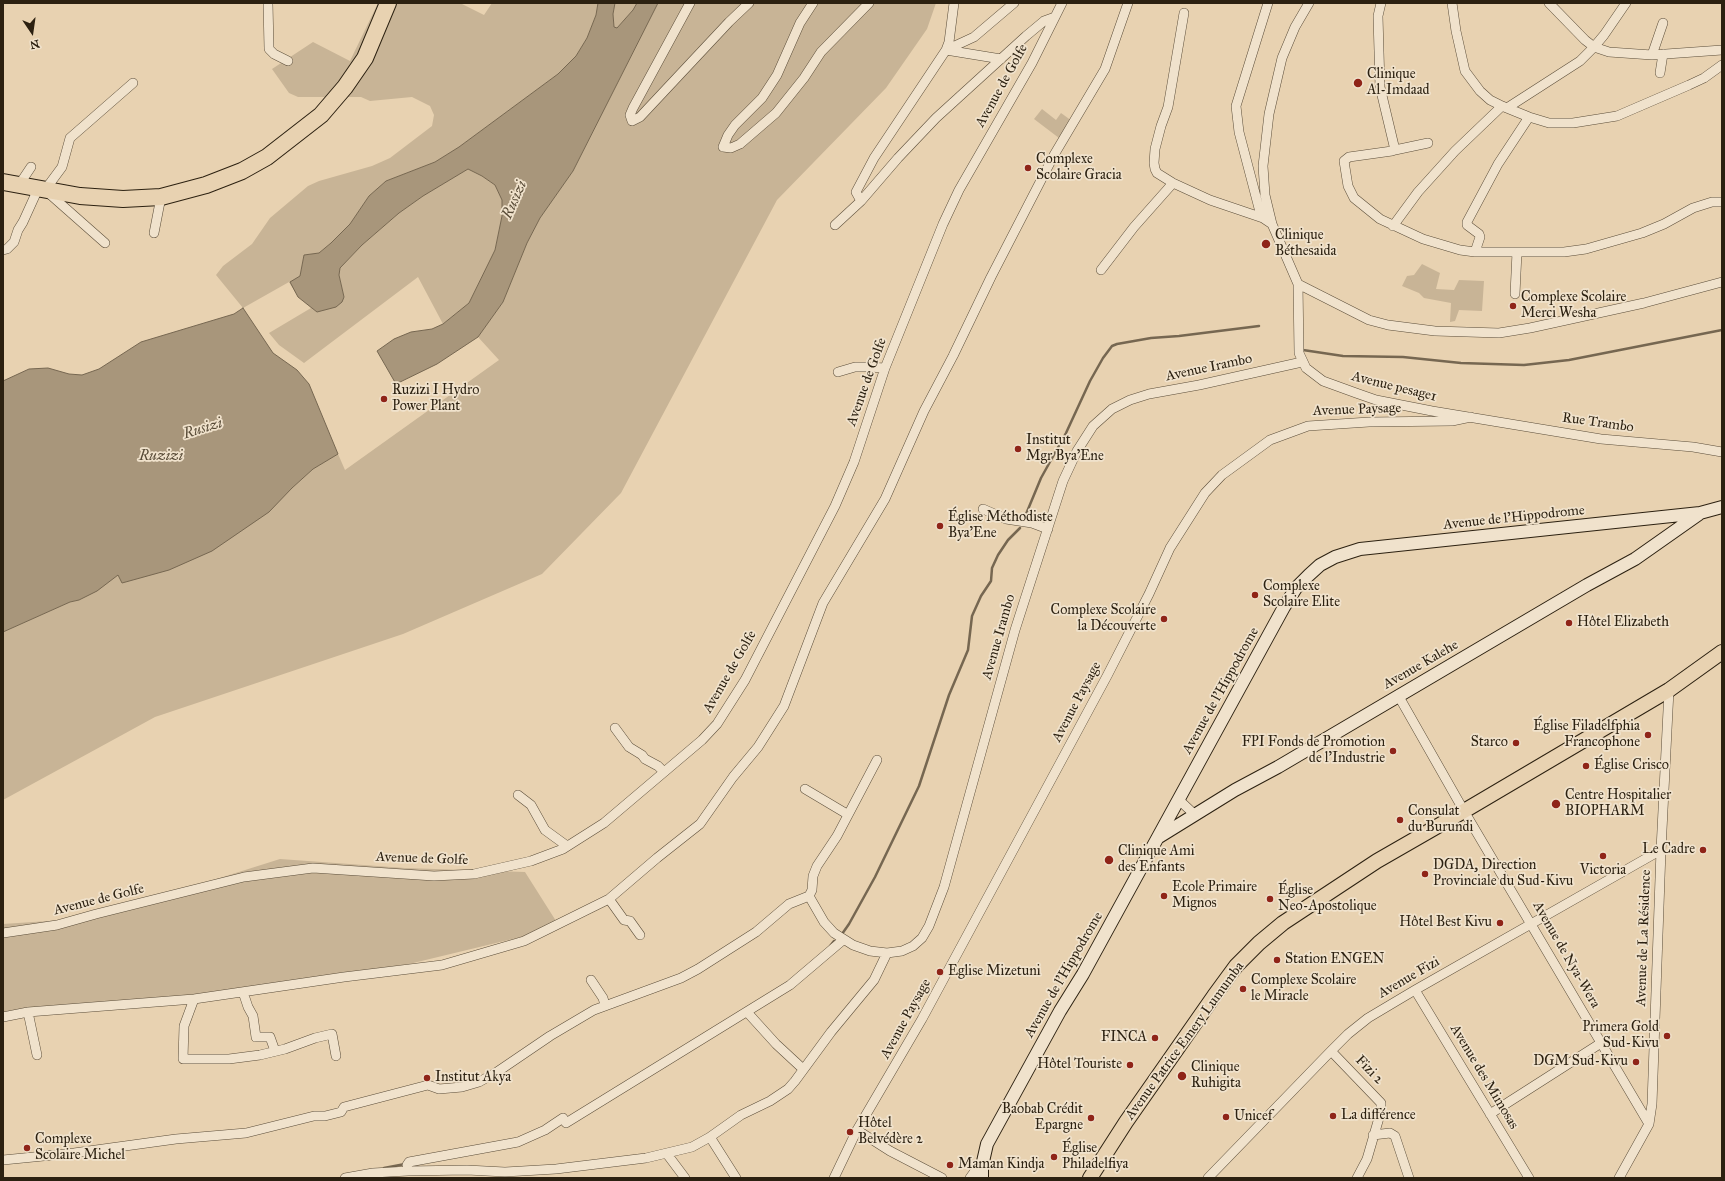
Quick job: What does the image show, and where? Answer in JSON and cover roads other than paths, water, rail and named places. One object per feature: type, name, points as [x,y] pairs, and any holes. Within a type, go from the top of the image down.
[{"type":"highway","points":[[3,182],[80,196],[123,199],[161,197],[206,185],[242,171],[267,158],[320,115],[345,87],[365,58],[388,3]]},
{"type":"main road","name":"Avenue Patrice Emery Lumumba","points":[[1090,1178],[1126,1122],[1236,966],[1259,943],[1283,923],[1377,861],[1669,690],[1722,652]]},
{"type":"street","points":[[268,3],[269,49],[274,54],[288,61]]},
{"type":"street","points":[[690,3],[633,108],[630,115],[632,121],[640,117],[729,22],[749,3]]},
{"type":"street","points":[[813,3],[800,23],[777,75],[762,98],[735,125],[728,135],[723,147],[731,148],[740,144],[776,113],[804,78],[821,52],[869,3]]},
{"type":"street","points":[[861,201],[856,192],[874,158],[946,50],[949,42],[954,3]]},
{"type":"street","points":[[946,50],[974,37],[1014,3]]},
{"type":"street","name":"Avenue de Golfe","points":[[3,933],[57,925],[244,877],[313,868],[434,876],[474,874],[531,861],[562,849],[604,823],[702,740],[717,724],[755,662],[835,506],[848,479],[885,368],[943,224],[959,190],[1032,63],[1062,3]]},
{"type":"street","points":[[3,1017],[28,1012],[194,999],[344,977],[442,965],[524,941],[609,899],[700,824],[733,777],[758,747],[780,713],[823,603],[885,499],[924,410],[953,356],[991,276],[1054,155],[1105,69],[1128,3]]},
{"type":"street","points":[[1263,218],[1260,212],[1239,132],[1236,106],[1268,3]]},
{"type":"street","points":[[1302,362],[1297,337],[1298,284],[1272,224],[1265,195],[1263,166],[1269,114],[1282,58],[1295,27],[1309,3]]},
{"type":"street","points":[[1381,3],[1378,16],[1380,86],[1395,150]]},
{"type":"street","points":[[1452,3],[1456,31],[1465,71],[1480,91],[1490,100],[1505,107],[1549,123],[1573,123],[1617,116],[1704,78],[1722,65]]},
{"type":"street","points":[[1549,3],[1585,40],[1594,47],[1624,54],[1652,55],[1722,50]]},
{"type":"street","points":[[1393,226],[1418,192],[1455,151],[1505,107],[1569,69],[1594,47],[1626,3]]},
{"type":"street","points":[[1184,13],[1168,107],[1161,126],[1154,158],[1157,173],[1172,184],[1210,200],[1263,218],[1272,224]]},
{"type":"street","points":[[835,225],[861,201],[898,158],[936,118],[1044,21],[1055,17]]},
{"type":"street","points":[[1652,55],[1664,23]]},
{"type":"street","points":[[946,50],[1001,59]]},
{"type":"street","points":[[1660,74],[1663,54]]},
{"type":"street","points":[[3,250],[7,249],[14,242],[18,230],[42,189],[62,167],[70,138],[132,83]]},
{"type":"street","points":[[1475,252],[1480,237],[1479,234],[1467,225],[1467,222],[1498,164],[1529,117]]},
{"type":"street","points":[[1428,143],[1392,151],[1349,157],[1344,161],[1348,186],[1354,198],[1366,209],[1393,226],[1442,246],[1475,252],[1564,252],[1586,248],[1642,233],[1664,224],[1693,208],[1712,202],[1722,202]]},
{"type":"street","points":[[19,185],[30,167]]},
{"type":"street","points":[[1101,270],[1143,216],[1172,184]]},
{"type":"street","points":[[42,189],[105,243]]},
{"type":"street","points":[[154,233],[161,197]]},
{"type":"street","points":[[1515,294],[1517,252]]},
{"type":"street","points":[[1298,284],[1369,320],[1388,325],[1435,331],[1499,333],[1530,328],[1644,303],[1722,282]]},
{"type":"street","name":"Avenue pesage1","points":[[1302,362],[1312,374],[1323,381],[1376,400],[1472,417]]},
{"type":"street","name":"Avenue Irambo","points":[[809,896],[824,922],[834,934],[853,945],[870,951],[888,953],[902,951],[913,946],[922,938],[929,926],[944,887],[1015,630],[1068,467],[1076,451],[1093,426],[1112,409],[1130,400],[1149,394],[1199,385],[1302,362]]},
{"type":"street","points":[[838,372],[855,367],[868,366],[885,368]]},
{"type":"street","name":"Rue Trambo","points":[[1472,417],[1601,439],[1693,447],[1722,452]]},
{"type":"street","name":"Avenue Paysage","points":[[834,1178],[858,1130],[922,1019],[992,892],[1107,676],[1170,548],[1205,493],[1222,475],[1270,440],[1308,426],[1369,422],[1452,421],[1472,417]]},
{"type":"street","name":"Avenue de l'Hippodrome","points":[[982,1178],[983,1160],[987,1144],[1060,1011],[1083,974],[1178,799],[1296,588],[1320,565],[1335,557],[1360,549],[1700,513],[1722,507]]},
{"type":"street","points":[[983,509],[1006,519],[1032,523],[1048,529]]},
{"type":"street","name":"Avenue Kalehe","points":[[1156,839],[1194,814],[1635,558],[1700,513]]},
{"type":"street","name":"Avenue de La Résidence","points":[[1619,1178],[1648,1124],[1652,1104],[1661,850],[1669,690]]},
{"type":"street","name":"Avenue de Nya-Wera","points":[[1398,696],[1648,1124]]},
{"type":"street","points":[[616,728],[629,747],[642,755],[645,759],[658,766],[664,772]]},
{"type":"street","points":[[3,1160],[74,1153],[176,1139],[246,1134],[314,1116],[341,1112],[344,1107],[428,1085],[439,1089],[462,1087],[479,1082],[497,1072],[550,1036],[605,1005],[681,978],[698,969],[756,932],[788,904],[809,896],[812,890],[813,876],[817,866],[836,836],[877,760]]},
{"type":"street","points":[[805,789],[847,814]]},
{"type":"street","points":[[518,795],[531,806],[545,830],[567,846]]},
{"type":"street","points":[[1178,799],[1194,814]]},
{"type":"street","name":"Avenue Fizi","points":[[1208,1178],[1348,1034],[1368,1018],[1661,850]]},
{"type":"street","points":[[609,899],[624,920],[630,921],[640,935]]},
{"type":"street","points":[[408,1171],[407,1165],[409,1162],[518,1142],[545,1130],[563,1118],[566,1123],[790,985],[843,940]]},
{"type":"street","points":[[345,1178],[373,1173],[408,1171],[538,1171],[667,1154],[692,1147],[741,1115],[770,1101],[788,1089],[874,980],[888,953]]},
{"type":"street","points":[[591,980],[603,998],[605,1005]]},
{"type":"street","name":"Avenue des Mimosas","points":[[1415,990],[1529,1178]]},
{"type":"street","points":[[243,992],[253,1016],[256,1036],[270,1037],[275,1051]]},
{"type":"street","points":[[194,999],[184,1026],[183,1059],[229,1060],[260,1055],[332,1034],[336,1056]]},
{"type":"street","points":[[28,1012],[37,1055]]},
{"type":"street","points":[[747,1012],[776,1044],[803,1069]]},
{"type":"street","points":[[1490,1114],[1601,1043]]},
{"type":"street","name":"Fizi 2","points":[[1331,1051],[1381,1104],[1381,1111],[1367,1159],[1357,1178]]},
{"type":"street","points":[[858,1130],[890,1151],[942,1178]]},
{"type":"street","points":[[1373,1135],[1390,1133],[1395,1136],[1409,1178]]},
{"type":"street","points":[[710,1136],[736,1178]]},
{"type":"street","points":[[667,1154],[685,1178]]},
{"type":"street","points":[[970,1178],[983,1160]]},
{"type":"water","name":"Rusizi","points":[[598,3],[615,3],[613,14],[614,27],[617,28],[633,10],[637,3],[658,3],[573,171],[540,218],[527,243],[503,302],[478,337],[437,364],[396,384],[377,351],[394,339],[411,332],[432,329],[443,324],[469,303],[495,250],[502,216],[502,200],[495,185],[468,169],[423,196],[399,213],[362,245],[340,268],[339,275],[344,297],[342,302],[336,307],[317,312],[298,297],[290,282],[300,276],[304,255],[319,253],[331,243],[350,224],[369,196],[386,181],[435,162],[459,147],[558,74],[576,56],[587,38],[596,15]]},
{"type":"water","name":"Ruzizi","points":[[243,308],[273,353],[297,370],[309,384],[338,454],[313,469],[269,512],[212,551],[169,570],[122,583],[118,575],[97,591],[79,600],[70,602],[3,632],[3,381],[29,369],[48,368],[69,374],[82,375],[99,369],[141,342],[234,314]]},
{"type":"waterway","points":[[1024,519],[1041,478],[1066,433],[1090,381],[1103,358],[1112,346],[1151,338],[1259,326]]},
{"type":"waterway","points":[[1303,350],[1343,356],[1403,357],[1461,363],[1524,365],[1569,360],[1722,330]]},
{"type":"waterway","points":[[842,934],[875,877],[919,786],[949,695],[968,650],[972,616],[981,596],[991,581],[992,568],[998,555],[1008,540],[1020,528]]},
{"type":"waterway","points":[[830,946],[834,941]]},
{"type":"waterway","points":[[384,1168],[405,1164]]},
{"type":"place","name":"Clinique Al-Imdaad","points":[[1358,83]]},
{"type":"place","name":"Complexe Scolaire Gracia","points":[[1028,168]]},
{"type":"place","name":"Clinique Béthesaida","points":[[1266,244]]},
{"type":"place","name":"Complexe Scolaire Merci Wesha","points":[[1513,306]]},
{"type":"place","name":"Ruzizi I Hydro Power Plant","points":[[384,399]]},
{"type":"place","name":"Institut Mgr Bya'Ene","points":[[1018,449]]},
{"type":"place","name":"Église Méthodiste Bya'Ene","points":[[940,526]]},
{"type":"place","name":"Complexe Scolaire Elite","points":[[1255,595]]},
{"type":"place","name":"Complexe Scolaire la Découverte","points":[[1164,619]]},
{"type":"place","name":"Hôtel Elizabeth","points":[[1569,623]]},
{"type":"place","name":"Église Filadelfphia Francophone","points":[[1648,735]]},
{"type":"place","name":"Starco","points":[[1516,743]]},
{"type":"place","name":"FPI Fonds de Promotion de l'Industrie","points":[[1393,751]]},
{"type":"place","name":"Église Crisco","points":[[1586,766]]},
{"type":"place","name":"Centre Hospitalier BIOPHARM","points":[[1556,804]]},
{"type":"place","name":"Consulat du Burundi","points":[[1400,820]]},
{"type":"place","name":"Le Cadre","points":[[1703,850]]},
{"type":"place","name":"Victoria","points":[[1603,856]]},
{"type":"place","name":"Clinique Ami des Enfants","points":[[1109,860]]},
{"type":"place","name":"DGDA, Direction Provinciale du Sud-Kivu","points":[[1425,874]]},
{"type":"place","name":"Ecole Primaire Mignos","points":[[1164,896]]},
{"type":"place","name":"Église Neo-Apostolique","points":[[1270,899]]},
{"type":"place","name":"Hôtel Best Kivu","points":[[1500,923]]},
{"type":"place","name":"Station ENGEN","points":[[1277,960]]},
{"type":"place","name":"Eglise Mizetuni","points":[[940,972]]},
{"type":"place","name":"Complexe Scolaire le Miracle","points":[[1243,989]]},
{"type":"place","name":"Primera Gold Sud-Kivu","points":[[1667,1036]]},
{"type":"place","name":"FINCA","points":[[1155,1038]]},
{"type":"place","name":"DGM Sud-Kivu","points":[[1636,1062]]},
{"type":"place","name":"Hôtel Touriste","points":[[1130,1065]]},
{"type":"place","name":"Clinique Ruhigita","points":[[1182,1076]]},
{"type":"place","name":"Institut Akya","points":[[427,1078]]},
{"type":"place","name":"La différence","points":[[1333,1116]]},
{"type":"place","name":"Unicef","points":[[1226,1117]]},
{"type":"place","name":"Baobab Crédit Epargne","points":[[1091,1118]]},
{"type":"place","name":"Hôtel Belvédère 2","points":[[850,1132]]},
{"type":"place","name":"Complexe Scolaire Michel","points":[[27,1148]]},
{"type":"place","name":"Église Philadelfiya","points":[[1054,1157]]},
{"type":"place","name":"Maman Kindja","points":[[950,1165]]}]
